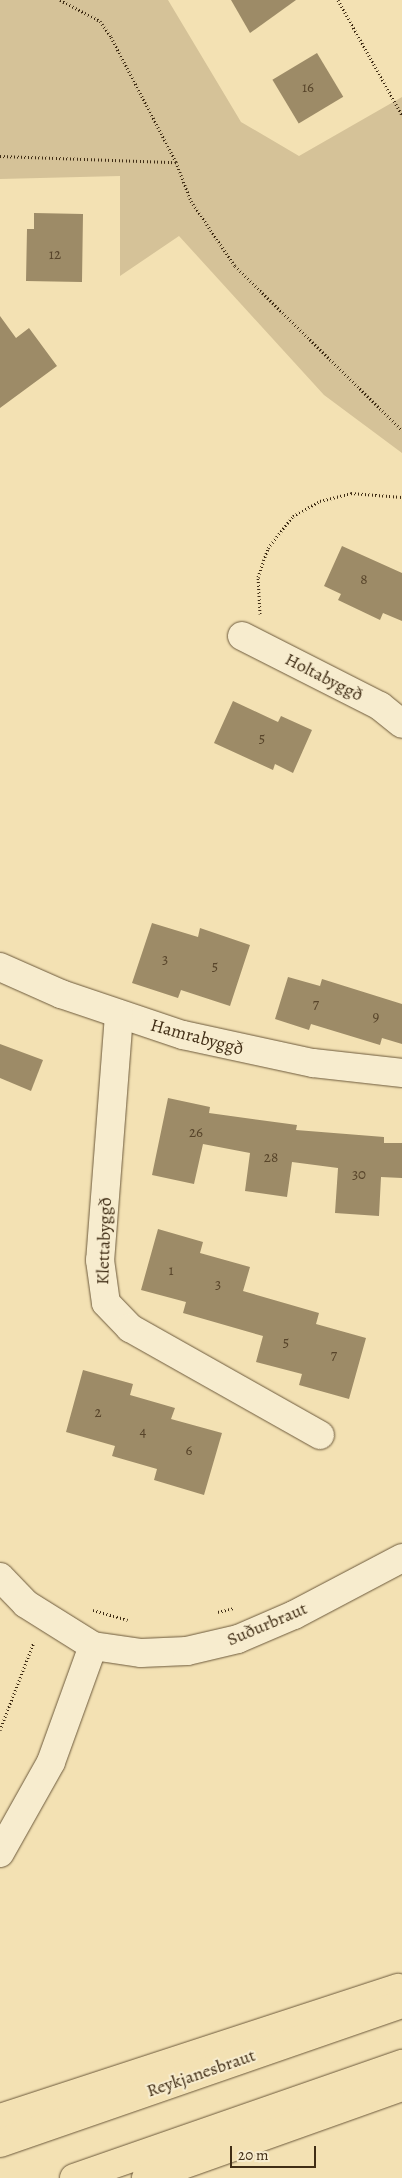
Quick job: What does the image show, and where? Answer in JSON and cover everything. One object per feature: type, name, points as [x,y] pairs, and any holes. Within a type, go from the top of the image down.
[{"type":"highway","points":[[0,2118],[348,2001],[402,1987]]},
{"type":"highway","name":"Reykjanesbraut","points":[[0,2143],[402,2004]]},
{"type":"highway","points":[[74,2178],[402,2064]]},
{"type":"highway","points":[[146,2178],[402,2087]]},
{"type":"street","name":"Holtabyggð","points":[[242,636],[380,706],[402,724]]},
{"type":"street","name":"Hamrabyggð","points":[[0,968],[119,1015],[248,1051],[402,1074]]},
{"type":"street","name":"Klettabyggð","points":[[119,1015],[100,1260],[106,1303],[130,1328],[320,1435]]},
{"type":"street","name":"Suðurbraut","points":[[93,1646],[141,1653],[187,1651],[238,1639],[294,1616],[402,1558]]},
{"type":"street","points":[[0,1577],[44,1616],[93,1646],[50,1762],[0,1853]]},
{"type":"path","points":[[60,0],[100,21],[176,162],[191,202],[235,266],[402,430]]},
{"type":"path","points":[[338,0],[402,115]]},
{"type":"path","points":[[0,156],[176,162]]},
{"type":"path","points":[[274,652],[260,619],[258,577],[268,548],[280,532],[307,507],[333,496],[373,492],[402,497]]},
{"type":"path","points":[[212,1614],[240,1606]]},
{"type":"path","points":[[84,1608],[139,1624]]},
{"type":"path","points":[[0,1730],[44,1616]]},
{"type":"shaded area","points":[[0,0],[168,0],[241,122],[299,156],[402,97],[402,453],[324,395],[179,236],[120,276],[120,176],[0,179]]},
{"type":"building","points":[[231,0],[296,0],[250,33]]},
{"type":"building","points":[[317,53],[343,97],[299,123],[272,80]]},
{"type":"building","points":[[34,213],[83,214],[82,282],[26,281],[27,229],[34,229]]},
{"type":"building","points":[[0,316],[16,338],[29,328],[57,366],[0,408]]},
{"type":"building","points":[[342,546],[402,573],[402,621],[383,613],[380,620],[338,600],[341,594],[324,586]]},
{"type":"building","points":[[233,701],[278,722],[281,716],[312,730],[293,773],[275,764],[273,770],[214,743]]},
{"type":"building","points":[[152,923],[198,937],[200,928],[250,945],[230,1006],[181,990],[178,998],[132,983]]},
{"type":"building","points":[[288,977],[320,986],[322,979],[402,1004],[402,1044],[382,1038],[380,1045],[311,1024],[309,1030],[275,1019]]},
{"type":"building","points":[[0,1044],[43,1060],[31,1091],[0,1078]]},
{"type":"building","points":[[168,1098],[210,1107],[209,1113],[297,1125],[296,1130],[384,1137],[384,1143],[402,1143],[402,1178],[381,1177],[379,1216],[335,1213],[338,1168],[292,1162],[287,1197],[245,1191],[250,1153],[203,1144],[194,1184],[152,1175]]},
{"type":"building","points":[[158,1229],[203,1242],[200,1253],[250,1267],[243,1291],[319,1313],[316,1324],[366,1338],[349,1399],[299,1385],[302,1374],[256,1362],[263,1336],[183,1313],[186,1302],[141,1290]]},
{"type":"building","points":[[83,1370],[133,1384],[130,1395],[175,1408],[171,1419],[222,1433],[204,1495],[154,1480],[157,1469],[112,1456],[115,1446],[66,1432]]}]
